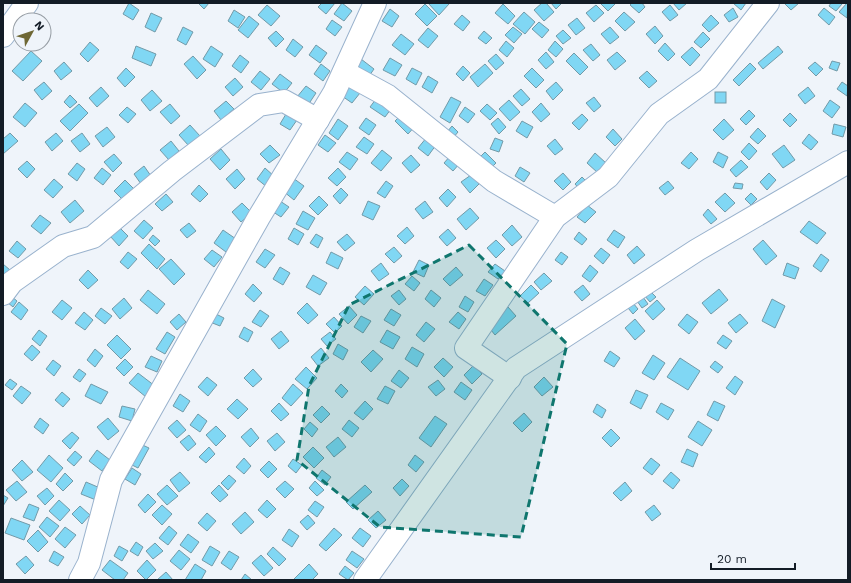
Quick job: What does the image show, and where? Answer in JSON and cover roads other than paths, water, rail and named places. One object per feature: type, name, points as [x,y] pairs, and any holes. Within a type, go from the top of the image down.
[{"type":"street","points":[[3,36],[27,3]]},
{"type":"street","points":[[80,580],[89,563],[111,480],[259,217],[334,93],[375,3]]},
{"type":"street","points":[[510,378],[466,348],[555,218],[608,177],[659,114],[708,79],[768,3]]},
{"type":"street","points":[[344,72],[388,96],[494,181],[555,218]]},
{"type":"street","points":[[3,294],[12,282],[63,246],[93,237],[172,171],[259,105],[284,101],[318,120]]},
{"type":"street","points":[[366,580],[516,368],[697,250],[848,162]]}]
